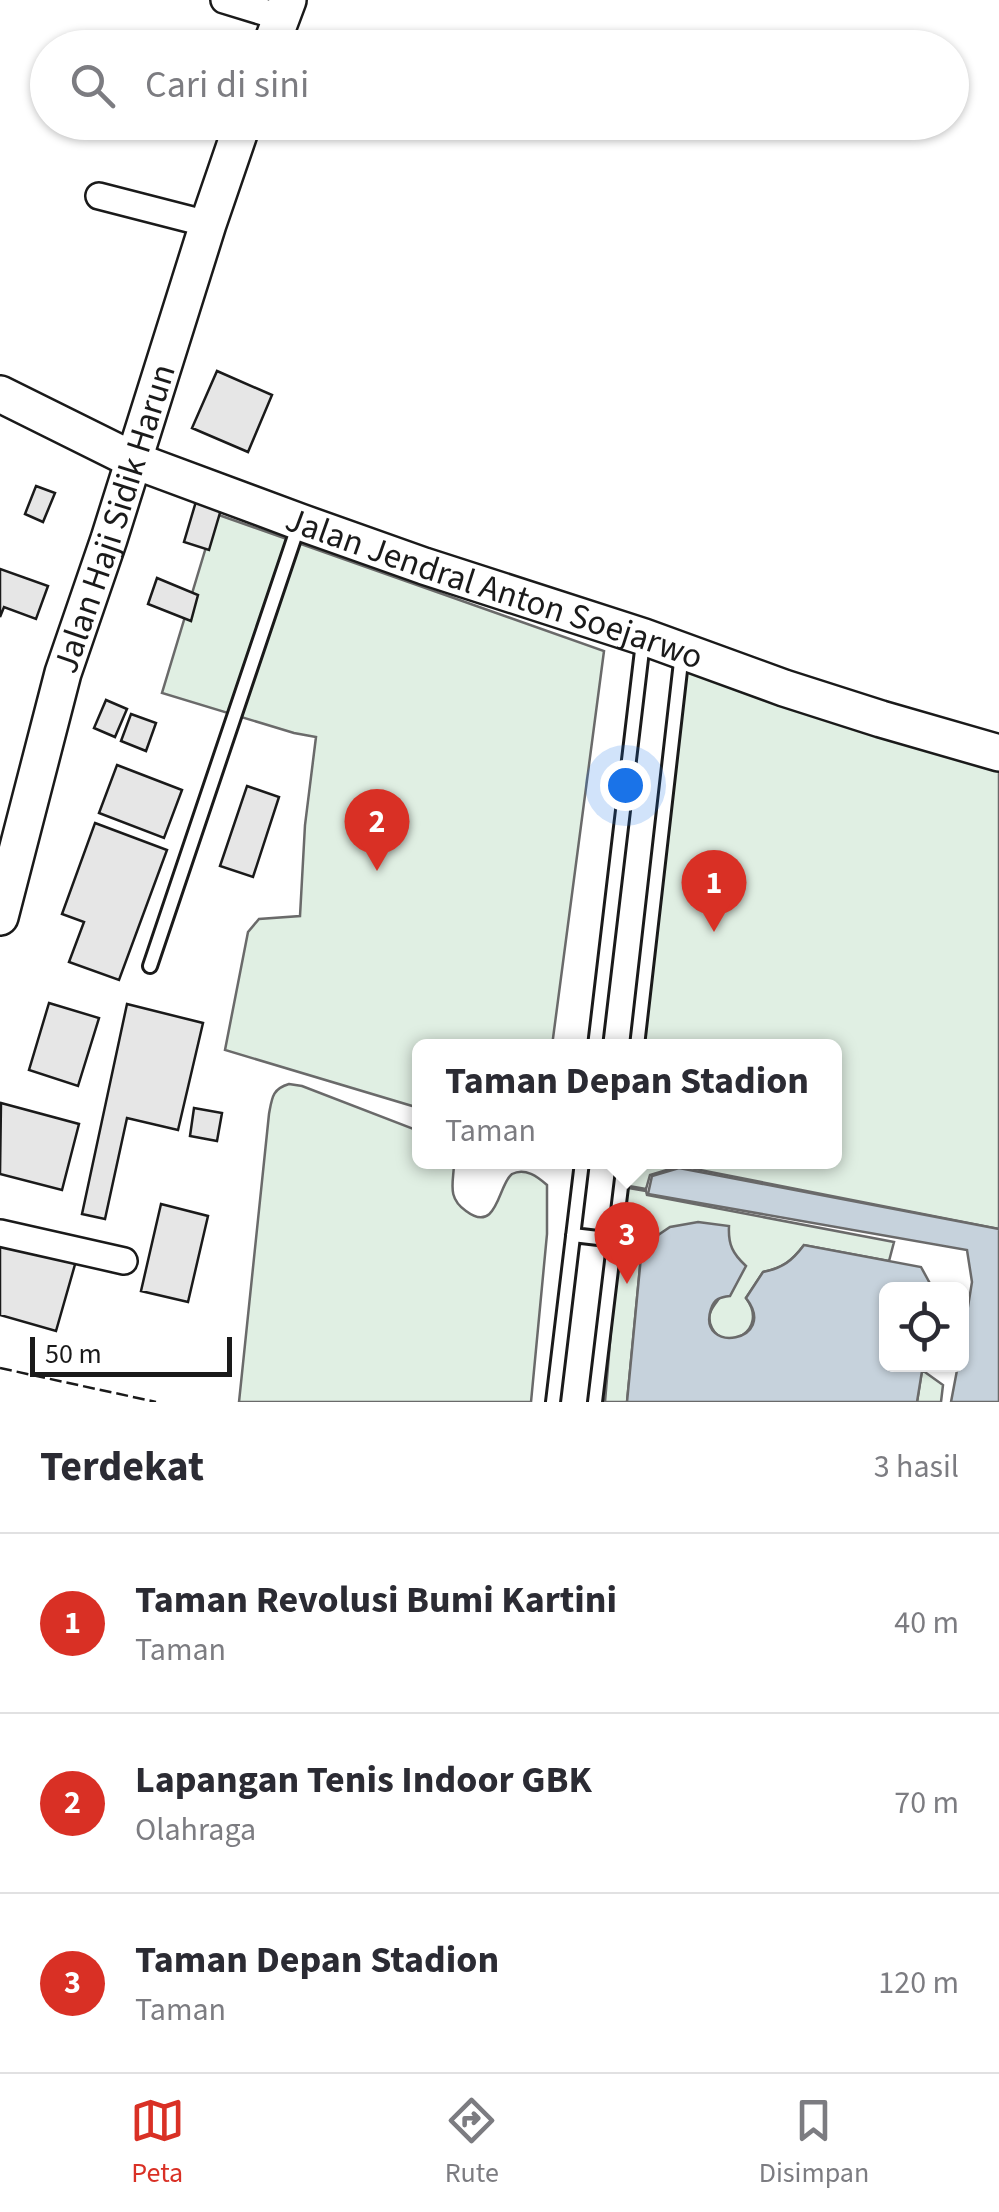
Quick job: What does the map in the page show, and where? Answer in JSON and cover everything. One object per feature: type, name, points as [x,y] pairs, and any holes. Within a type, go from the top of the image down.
[{"type":"street","points":[[224,0],[279,22]]},
{"type":"street","name":"Jalan Haji Sidik Harun","points":[[0,917],[63,673],[238,140]]},
{"type":"street","points":[[98,196],[208,224]]},
{"type":"street","name":"Jalan Jendral Anton Soejarwo","points":[[0,394],[133,460],[300,522],[880,719],[999,753]]},
{"type":"street","points":[[0,1233],[124,1261]]},
{"type":"lane","points":[[150,966],[300,522]]},
{"type":"lane","points":[[596,1039],[644,637]]},
{"type":"lane","points":[[638,1039],[682,651]]},
{"type":"lane","points":[[553,1402],[581,1169]]},
{"type":"lane","points":[[595,1402],[623,1169]]},
{"type":"lane","points":[[573,1235],[614,1240]]},
{"type":"green space","points":[[216,514],[604,651],[553,1039],[412,1039],[412,1106],[225,1050],[248,932],[259,919],[300,916],[305,825],[316,737],[162,693]]},
{"type":"green space","points":[[684,654],[999,756],[999,1229],[695,1169],[842,1169],[842,1039],[640,1039]]},
{"type":"green space","points":[[283,1086],[302,1086],[412,1128],[412,1169],[453,1169],[452,1189],[456,1200],[477,1217],[491,1212],[512,1174],[526,1172],[547,1185],[547,1234],[531,1402],[239,1402],[269,1114],[276,1091]]},
{"type":"green space","points":[[624,1169],[670,1169],[650,1175],[646,1189],[623,1185]]},
{"type":"green space","points":[[623,1187],[646,1191],[647,1195],[894,1242],[889,1261],[804,1245],[786,1263],[763,1272],[746,1298],[753,1320],[749,1328],[743,1335],[726,1339],[712,1328],[709,1317],[726,1285],[735,1256],[728,1242],[728,1227],[642,1246],[627,1402],[605,1402]]},
{"type":"green space","points":[[922,1372],[943,1385],[941,1402],[917,1402]]},
{"type":"shaded area","points":[[684,1169],[999,1229],[999,1402],[951,1402],[957,1372],[969,1372],[972,1282],[967,1250],[648,1194],[652,1176]]},
{"type":"shaded area","points":[[698,1222],[729,1226],[732,1249],[746,1266],[730,1296],[718,1299],[711,1309],[710,1324],[715,1333],[724,1337],[746,1333],[753,1325],[754,1313],[746,1298],[763,1272],[786,1263],[804,1245],[921,1267],[929,1282],[879,1282],[879,1372],[922,1372],[917,1402],[627,1402],[642,1246],[670,1227]]},
{"type":"building","points":[[217,371],[272,395],[248,452],[192,428]]},
{"type":"building","points":[[36,486],[55,493],[43,522],[25,514]]},
{"type":"building","points":[[197,498],[222,506],[209,550],[184,542]]},
{"type":"building","points":[[0,569],[48,586],[36,619],[4,607],[0,617]]},
{"type":"building","points":[[157,578],[198,595],[191,621],[148,604]]},
{"type":"building","points":[[106,700],[127,709],[115,737],[94,728]]},
{"type":"building","points":[[131,714],[156,723],[146,751],[121,741]]},
{"type":"building","points":[[117,765],[182,790],[164,838],[99,813]]},
{"type":"building","points":[[247,786],[279,797],[253,877],[220,866]]},
{"type":"building","points":[[95,823],[167,850],[119,980],[69,962],[84,922],[62,914]]},
{"type":"building","points":[[49,1003],[99,1018],[78,1086],[29,1070]]},
{"type":"building","points":[[127,1004],[203,1023],[178,1130],[127,1118],[105,1219],[82,1214]]},
{"type":"building","points":[[1,1103],[79,1124],[62,1190],[0,1174]]},
{"type":"building","points":[[194,1108],[222,1113],[217,1141],[190,1136]]},
{"type":"building","points":[[161,1204],[208,1216],[188,1302],[141,1291]]},
{"type":"building","points":[[0,1242],[76,1261],[56,1331],[0,1315]]},
{"type":"fence","points":[[0,1368],[156,1402]]},
{"type":"place","name":"Lapangan Tenis Indoor GBK","points":[[377,871]]},
{"type":"place","name":"Taman Revolusi Bumi Kartini","points":[[714,932]]},
{"type":"place","name":"Taman Depan Stadion","points":[[627,1284]]}]
